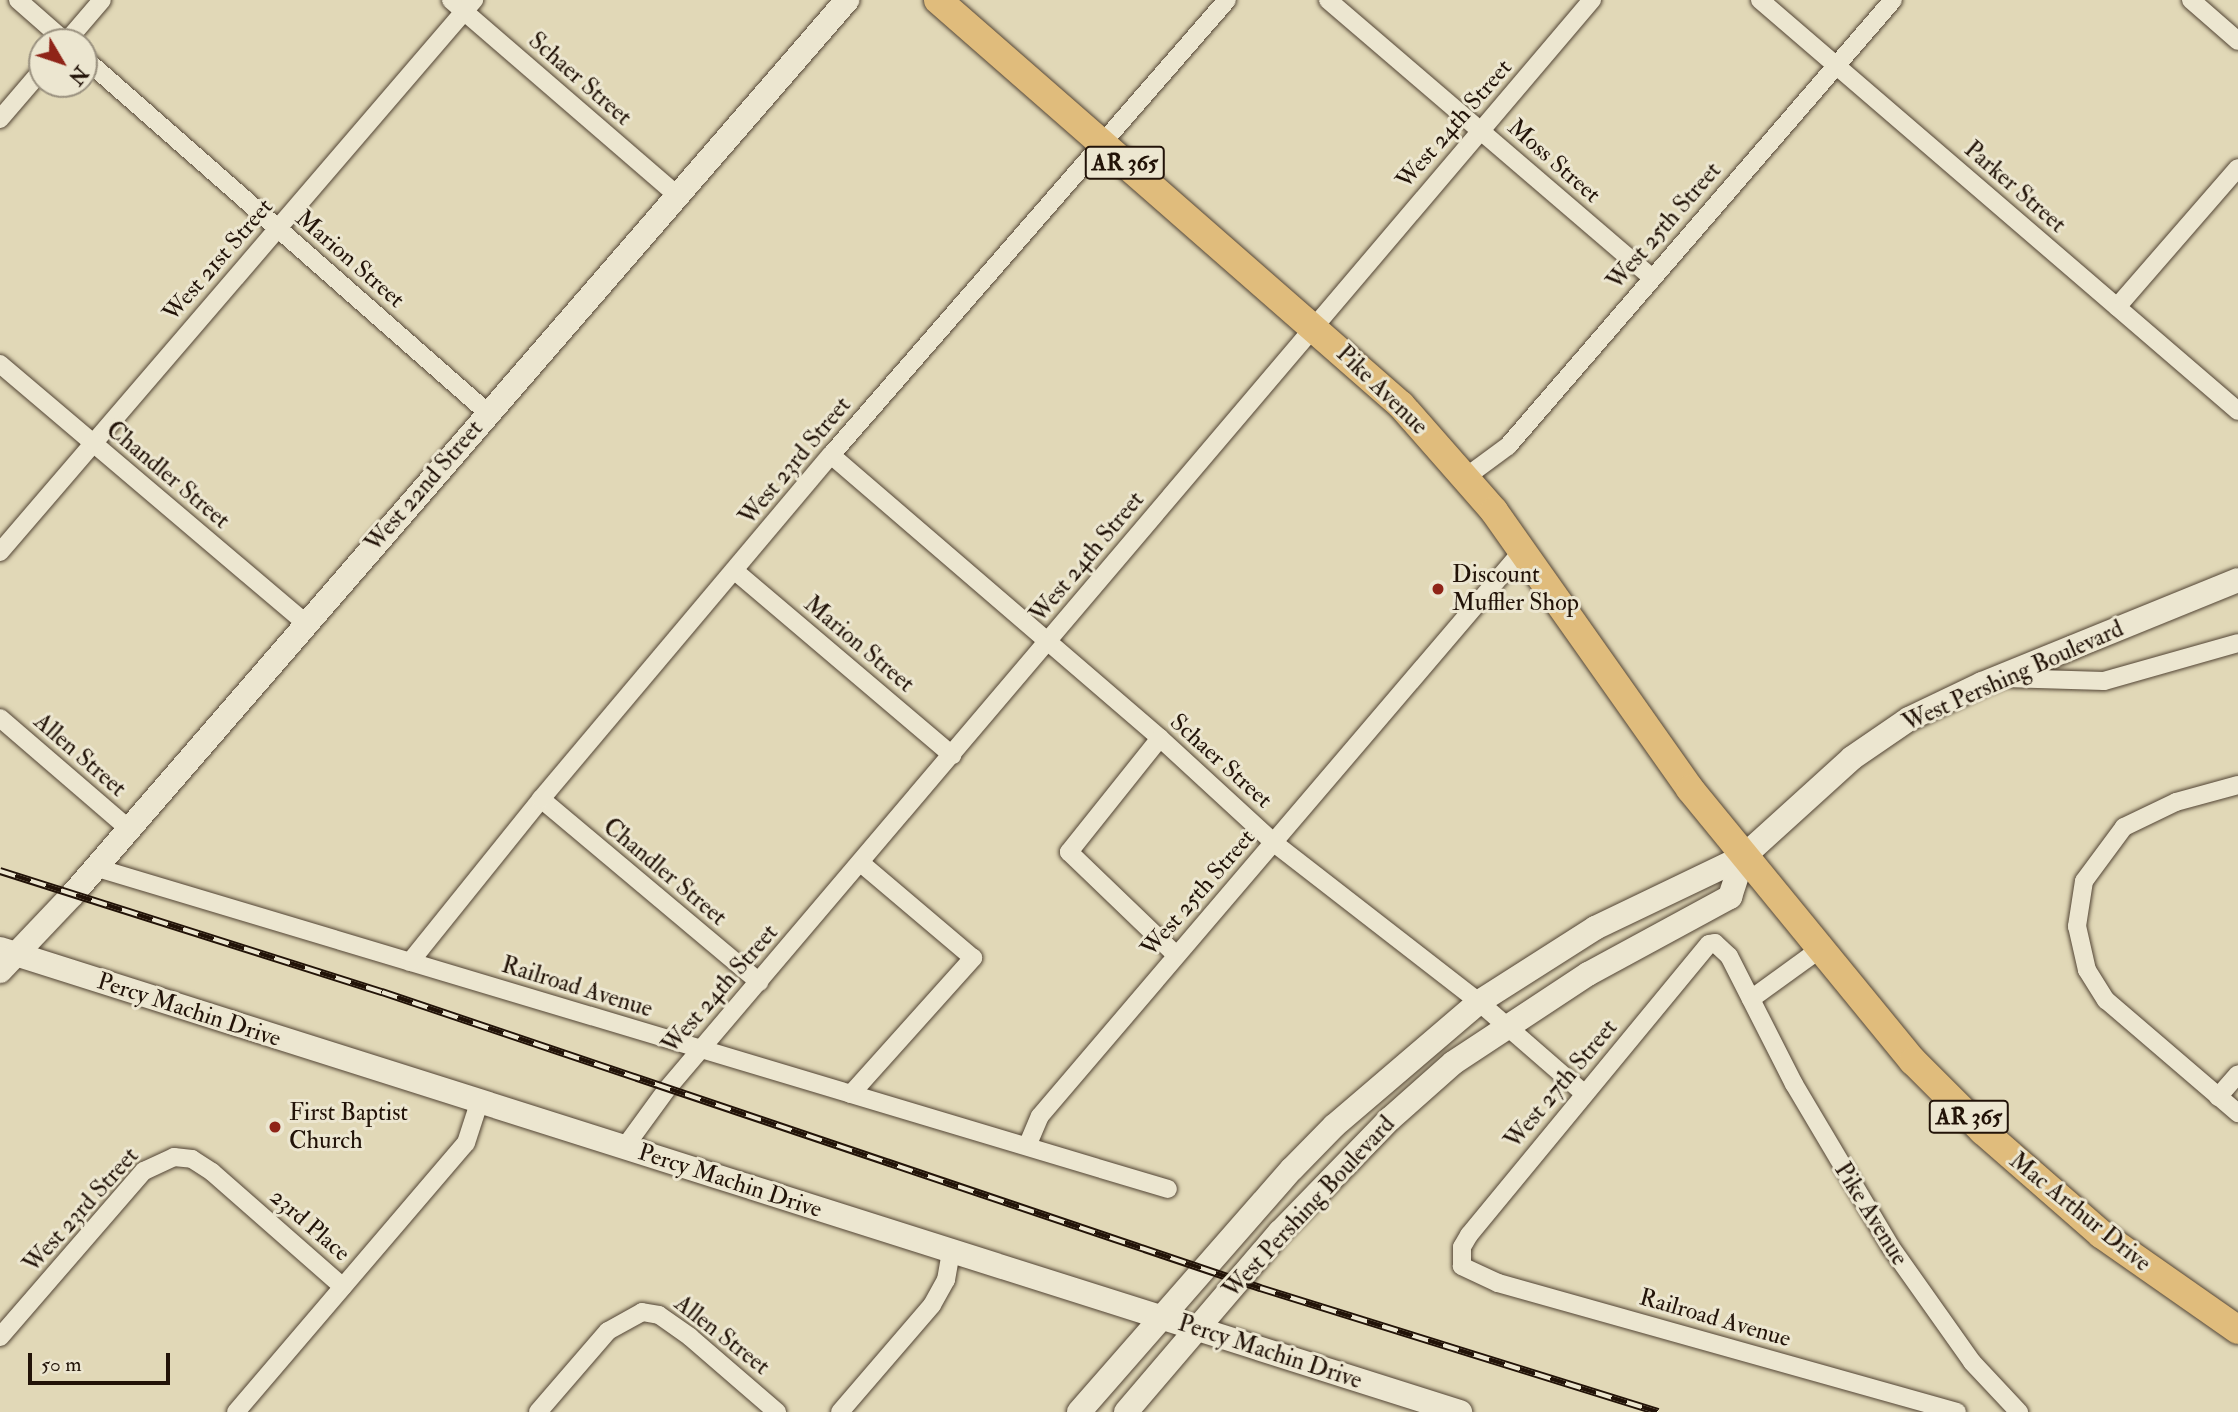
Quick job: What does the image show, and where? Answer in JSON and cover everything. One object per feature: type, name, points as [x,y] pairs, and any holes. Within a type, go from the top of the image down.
[{"type":"main road","name":"West 22nd Street","points":[[6,958],[94,867],[847,0]]},
{"type":"main road","name":"Pike Avenue","points":[[938,0],[1314,325],[1401,405],[1466,477],[1522,551],[1663,754],[1743,857]]},
{"type":"main road","name":"West Pershing Boulevard","points":[[1079,1412],[1334,1126],[1479,1002],[1595,928],[1743,857],[1879,737],[1931,707],[2238,580]]},
{"type":"main road","name":"West Pershing Boulevard","points":[[1126,1412],[1341,1166],[1453,1063],[1588,974],[1730,897],[1743,857]]},
{"type":"main road","name":"Mac Arthur Drive","points":[[1743,857],[1913,1061],[1983,1131],[2101,1234],[2238,1330]]},
{"type":"main road","name":"Percy Machin Drive","points":[[6,958],[624,1148],[1460,1412]]},
{"type":"street","points":[[18,0],[50,28]]},
{"type":"street","points":[[78,28],[102,0]]},
{"type":"street","name":"West 23rd Street","points":[[410,962],[541,799],[831,455],[1227,0]]},
{"type":"street","name":"Moss Street","points":[[1328,0],[1652,278]]},
{"type":"street","name":"West 24th Street","points":[[624,1148],[700,1050],[1592,0]]},
{"type":"street","name":"Parker Street","points":[[1760,0],[2238,411]]},
{"type":"street","name":"West 25th Street","points":[[1466,477],[1508,446],[1893,0]]},
{"type":"street","points":[[2191,0],[2238,40]]},
{"type":"street","name":"Schaer Street","points":[[463,4],[677,195]]},
{"type":"street","name":"West 21st Street","points":[[0,552],[278,228],[463,4]]},
{"type":"street","name":"Marion Street","points":[[98,70],[488,413]]},
{"type":"street","points":[[0,119],[28,86]]},
{"type":"street","points":[[2116,307],[2238,168]]},
{"type":"street","name":"Chandler Street","points":[[0,364],[305,623]]},
{"type":"street","name":"Schaer Street","points":[[831,455],[1160,738],[1274,842],[1479,1002],[1586,1094]]},
{"type":"street","name":"West 25th Street","points":[[1028,1144],[1040,1116],[1522,551]]},
{"type":"street","name":"Marion Street","points":[[735,571],[952,755]]},
{"type":"street","points":[[1998,678],[2104,681],[2238,643]]},
{"type":"street","name":"Allen Street","points":[[0,718],[128,828]]},
{"type":"street","points":[[1160,738],[1069,852],[1176,955]]},
{"type":"street","points":[[2238,785],[2167,806],[2124,827],[2084,881],[2078,908],[2079,947],[2106,1000],[2238,1113]]},
{"type":"street","name":"Chandler Street","points":[[541,799],[759,982]]},
{"type":"street","points":[[851,1094],[973,958],[860,862]]},
{"type":"street","name":"Railroad Avenue","points":[[94,867],[700,1050],[1028,1144],[1168,1189]]},
{"type":"street","name":"Pike Avenue","points":[[1715,943],[1728,956],[1794,1084],[1890,1246],[1972,1362],[2019,1412]]},
{"type":"street","name":"West 27th Street","points":[[1462,1266],[1462,1247],[1469,1235],[1709,944],[1715,943]]},
{"type":"street","points":[[1751,999],[1820,949]]},
{"type":"street","points":[[2218,1097],[2238,1073]]},
{"type":"street","points":[[236,1412],[466,1143],[479,1103]]},
{"type":"street","name":"West 23rd Street","points":[[0,1338],[144,1171],[162,1159],[192,1159],[245,1201]]},
{"type":"street","name":"23rd Place","points":[[245,1201],[343,1287]]},
{"type":"street","points":[[840,1412],[932,1305],[946,1280],[951,1251]]},
{"type":"street","name":"Railroad Avenue","points":[[1462,1266],[1498,1283],[1957,1412]]},
{"type":"street","name":"Allen Street","points":[[538,1412],[614,1325],[635,1313],[654,1312],[690,1337],[777,1412]]},
{"type":"railway","points":[[0,871],[382,992],[1260,1288],[1658,1412]]},
{"type":"place","name":"Discount Muffler Shop","points":[[1438,589]]},
{"type":"place","name":"First Baptist Church","points":[[275,1127]]}]
